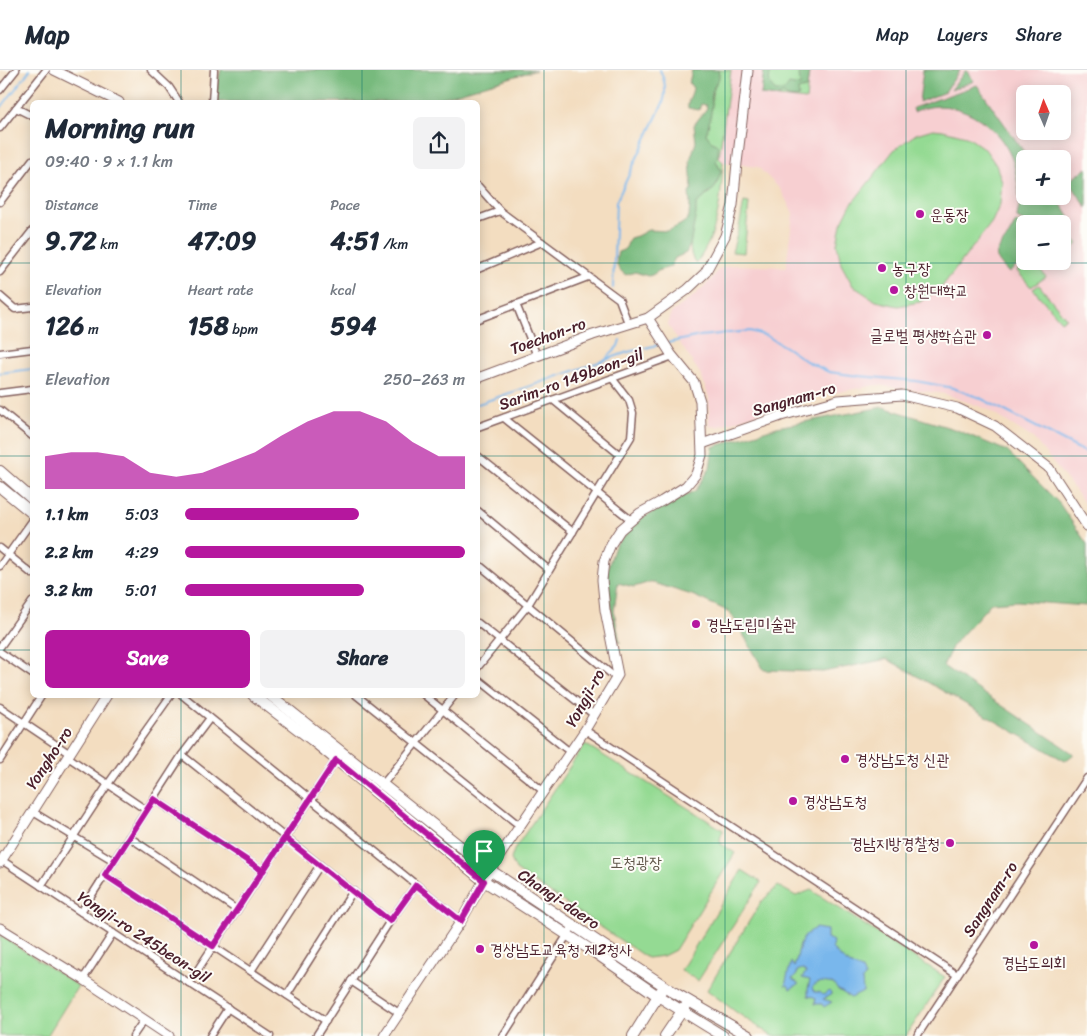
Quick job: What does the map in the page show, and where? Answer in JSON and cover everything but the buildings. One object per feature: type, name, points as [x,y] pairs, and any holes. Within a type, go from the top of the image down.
[{"type":"main road","points":[[0,471],[30,496]]},
{"type":"main road","points":[[0,487],[30,511]]},
{"type":"main road","name":"Changi-daero","points":[[256,698],[382,784],[490,870],[658,996],[723,1036]]},
{"type":"main road","name":"Changi-daero","points":[[283,699],[339,756],[484,881],[749,1036]]},
{"type":"main road","points":[[633,1036],[664,986]]},
{"type":"main road","points":[[665,1036],[682,1011],[690,1003]]},
{"type":"street","points":[[0,90],[16,70]]},
{"type":"street","points":[[0,128],[46,70]]},
{"type":"street","points":[[54,70],[114,100]]},
{"type":"street","points":[[151,70],[169,87],[178,100]]},
{"type":"street","points":[[212,100],[215,70]]},
{"type":"street","name":"Toechon-ro","points":[[480,377],[648,318],[687,290],[705,273],[725,236],[733,205],[748,71]]},
{"type":"street","points":[[16,108],[30,115]]},
{"type":"street","points":[[0,202],[30,163]]},
{"type":"street","points":[[480,188],[500,211],[619,300],[628,324]]},
{"type":"street","points":[[480,218],[500,211]]},
{"type":"street","points":[[0,272],[30,234]]},
{"type":"street","points":[[480,268],[542,242]]},
{"type":"street","points":[[480,318],[588,276]]},
{"type":"street","points":[[0,296],[15,309],[30,307]]},
{"type":"street","points":[[516,304],[537,356]]},
{"type":"street","name":"Yongji-ro","points":[[384,1036],[461,921],[490,870],[585,730],[618,675],[605,610],[602,580],[604,561],[611,544],[620,530],[640,512],[686,486],[696,474],[702,455],[700,401],[694,382],[672,355],[648,318]]},
{"type":"street","points":[[0,353],[30,350]]},
{"type":"street","name":"Sarim-ro 149beon-gil","points":[[480,426],[672,355]]},
{"type":"street","points":[[480,665],[528,605],[632,437],[633,412],[629,400],[612,378]]},
{"type":"street","points":[[0,393],[30,389]]},
{"type":"street","name":"Sangnam-ro","points":[[702,444],[781,416],[838,400],[902,395],[957,408],[995,426],[1049,468],[1087,526]]},
{"type":"street","points":[[553,400],[620,455]]},
{"type":"street","points":[[0,410],[30,434]]},
{"type":"street","points":[[504,418],[631,520]]},
{"type":"street","points":[[480,459],[573,532]]},
{"type":"street","points":[[480,513],[549,570]]},
{"type":"street","points":[[0,566],[30,524]]},
{"type":"street","points":[[0,548],[30,572]]},
{"type":"street","points":[[480,566],[616,678]]},
{"type":"street","points":[[0,647],[30,605]]},
{"type":"street","points":[[480,625],[594,715]]},
{"type":"street","points":[[0,652],[30,673]]},
{"type":"street","points":[[480,681],[570,752]]},
{"type":"street","points":[[0,760],[40,698]]},
{"type":"street","name":"Yongho-ro","points":[[1,861],[105,698]]},
{"type":"street","points":[[41,886],[108,784],[169,698]]},
{"type":"street","points":[[186,698],[461,921]]},
{"type":"street","points":[[360,698],[520,826]]},
{"type":"street","points":[[428,698],[544,791]]},
{"type":"street","points":[[382,784],[453,698]]},
{"type":"street","points":[[0,707],[146,810]]},
{"type":"street","points":[[81,912],[182,755],[210,718]]},
{"type":"street","points":[[585,730],[957,975]]},
{"type":"street","points":[[182,755],[390,921]]},
{"type":"street","points":[[189,982],[339,756]]},
{"type":"street","name":"Sangnam-ro","points":[[917,1036],[1087,778]]},
{"type":"street","points":[[154,799],[263,871]]},
{"type":"street","points":[[33,812],[114,861]]},
{"type":"street","points":[[129,837],[237,910]]},
{"type":"street","name":"Yongji-ro 245beon-gil","points":[[1,861],[270,1036]]},
{"type":"street","points":[[250,971],[320,865]]},
{"type":"street","points":[[105,875],[326,1021]]},
{"type":"street","points":[[316,1036],[390,921],[416,885]]},
{"type":"street","points":[[287,995],[353,892]]},
{"type":"street","points":[[0,928],[83,979],[169,1036]]},
{"type":"street","points":[[503,1036],[570,931]]},
{"type":"street","points":[[83,979],[113,933]]},
{"type":"street","points":[[351,981],[399,1014]]},
{"type":"street","points":[[210,1036],[228,1008]]},
{"type":"street","points":[[133,1036],[144,1020]]},
{"type":"shaded area","name":"창원대학교","points":[[731,70],[1087,70],[1087,507],[1034,439],[987,409],[945,394],[876,385],[806,398],[717,427],[709,426],[709,398],[701,375],[668,325],[671,313],[691,298],[723,267],[737,265],[786,267],[793,213],[780,189],[758,167],[723,162],[719,158]]},
{"type":"green space","points":[[221,70],[536,70],[435,100],[212,100]]},
{"type":"green space","points":[[692,70],[718,70],[719,78],[712,93],[712,109],[706,134],[718,146],[716,161],[721,171],[716,186],[696,205],[690,245],[686,253],[675,258],[670,267],[652,275],[648,276],[635,272],[626,275],[618,268],[617,259],[618,252],[625,248],[630,238],[648,230],[668,231],[687,220],[689,216],[689,193],[692,189],[690,160],[696,142],[694,125],[707,108],[706,105],[701,104],[699,110],[688,108],[693,88],[689,83]]},
{"type":"green space","points":[[718,70],[731,70],[719,158],[723,162],[720,202],[710,240],[696,263],[690,247],[696,205],[716,186],[721,171],[716,161],[718,156],[706,134],[713,89],[719,74]]},
{"type":"green space","points":[[764,70],[809,70],[806,100],[761,95]]},
{"type":"green space","points":[[764,70],[772,70],[770,82],[773,89],[784,91],[789,84],[800,86],[800,72],[801,70],[807,70],[809,72],[807,87],[798,90],[799,96],[796,98],[783,94],[776,97],[761,95]]},
{"type":"green space","points":[[923,70],[960,70],[945,92],[919,102]]},
{"type":"green space","points":[[966,70],[974,81],[951,90]]},
{"type":"green space","points":[[977,85],[1023,150],[1016,150],[1016,176],[1009,152],[1001,140],[980,119],[967,112],[953,108],[939,106],[914,112],[913,108]]},
{"type":"green space","name":"운동장","points":[[933,129],[966,136],[985,149],[996,165],[1002,182],[1000,204],[992,222],[941,288],[920,302],[898,306],[876,301],[853,286],[841,264],[837,244],[841,224],[850,206],[894,150],[916,134]]},
{"type":"green space","points":[[1087,168],[1087,208],[1071,184],[1071,180]]},
{"type":"green space","points":[[744,202],[749,203],[744,253],[732,252],[739,227]]},
{"type":"green space","points":[[1019,205],[1061,205],[1069,215],[1018,215]]},
{"type":"green space","points":[[1016,222],[1016,266],[1009,273],[998,260],[997,253]]},
{"type":"green space","points":[[1071,236],[1078,244],[1071,251]]},
{"type":"green space","points":[[1041,270],[1046,277],[1031,287],[1017,271]]},
{"type":"green space","points":[[1039,285],[1066,318],[1061,321],[1033,289]]},
{"type":"green space","points":[[883,407],[957,430],[1007,451],[1059,503],[1087,544],[1087,606],[1017,601],[991,603],[953,645],[943,666],[1074,754],[1065,761],[887,659],[823,672],[764,670],[730,612],[692,595],[650,582],[634,587],[618,583],[614,611],[620,643],[614,635],[607,570],[615,546],[640,519],[696,490],[710,468],[713,447],[777,427]]},
{"type":"green space","name":"도청광장","points":[[585,744],[723,830],[720,839],[721,844],[735,853],[675,950],[663,956],[647,958],[516,870],[511,859],[514,850]]},
{"type":"green space","points":[[742,870],[761,882],[698,981],[681,970]]},
{"type":"green space","points":[[778,886],[796,896],[811,890],[945,977],[906,1036],[772,1036],[707,990],[761,902]]},
{"type":"green space","points":[[0,935],[78,986],[47,1036],[0,1036]]},
{"type":"water","points":[[815,928],[827,930],[827,938],[833,941],[832,948],[835,952],[849,964],[862,970],[865,977],[862,980],[863,992],[851,998],[837,989],[834,984],[817,983],[812,988],[815,992],[820,992],[823,995],[829,991],[832,994],[823,999],[832,1002],[824,1007],[822,1004],[815,1004],[816,999],[808,996],[810,980],[802,978],[806,972],[802,969],[797,971],[797,975],[792,979],[799,984],[790,989],[788,985],[785,986],[791,962],[794,967],[803,939]]},
{"type":"waterway","points":[[0,109],[30,70]]},
{"type":"waterway","points":[[613,288],[616,202],[663,103],[665,86],[660,70]]},
{"type":"waterway","points":[[667,343],[700,336],[750,331],[767,336],[806,361],[829,372],[916,381],[953,388],[980,398],[1087,452]]},
{"type":"waterway","points":[[607,358],[618,346],[620,340]]},
{"type":"waterway","points":[[480,403],[628,352],[662,344]]},
{"type":"waterway","points":[[0,373],[30,369]]},
{"type":"place","name":"운동장","points":[[920,214]]},
{"type":"place","name":"농구장","points":[[882,268]]},
{"type":"place","name":"창원대학교","points":[[894,290]]},
{"type":"place","name":"글로벌 평생학습관","points":[[987,335]]},
{"type":"place","name":"경남도립미술관","points":[[696,624]]},
{"type":"place","name":"경상남도청 신관","points":[[845,759]]},
{"type":"place","name":"경상남도청","points":[[793,801]]},
{"type":"place","name":"경남지방경찰청","points":[[950,843]]},
{"type":"place","name":"경남도의회","points":[[1034,945]]},
{"type":"place","name":"경상남도교육청 제2청사","points":[[480,949]]},
{"type":"route","points":[[484,881],[336,760],[285,838],[263,871],[237,910],[213,946],[105,875],[154,799],[263,871],[285,838],[390,921],[416,885],[461,921],[484,881]]}]
